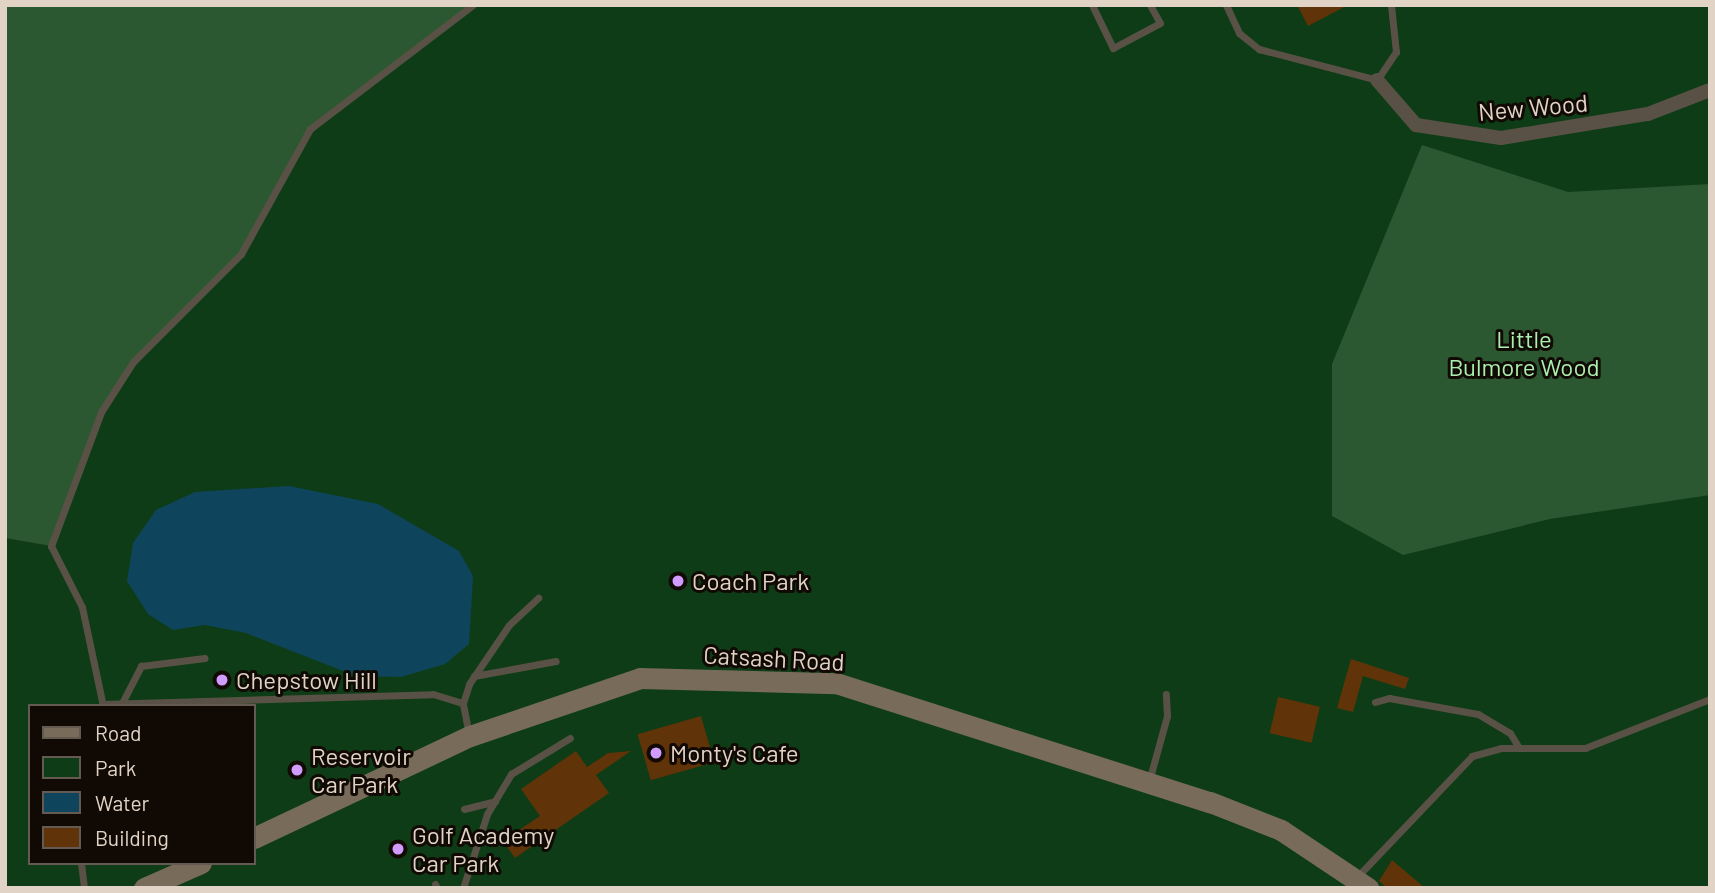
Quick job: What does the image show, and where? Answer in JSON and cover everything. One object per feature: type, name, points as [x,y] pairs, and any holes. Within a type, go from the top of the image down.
[{"type":"street","name":"New Wood","points":[[1377,80],[1416,125],[1501,138],[1648,114],[1710,90]]},
{"type":"street","name":"Catsash Road","points":[[256,837],[470,736],[640,678],[836,683],[1149,781],[1281,830],[1362,883]]},
{"type":"street","points":[[144,888],[196,865]]},
{"type":"lane","points":[[103,704],[82,607],[51,546],[101,412],[133,362],[241,254],[310,129],[473,5]]},
{"type":"lane","points":[[1092,5],[1112,48],[1160,23],[1150,5]]},
{"type":"lane","points":[[1226,5],[1239,33],[1259,49],[1377,80],[1395,52],[1391,5]]},
{"type":"lane","points":[[470,736],[463,703],[474,676],[509,625],[538,598]]},
{"type":"lane","points":[[122,702],[141,666],[205,658]]},
{"type":"lane","points":[[474,676],[556,661]]},
{"type":"lane","points":[[109,704],[433,694],[463,703]]},
{"type":"lane","points":[[1149,781],[1163,739],[1166,694]]},
{"type":"lane","points":[[1375,702],[1389,698],[1478,714],[1510,733],[1519,748]]},
{"type":"lane","points":[[1362,883],[1449,775],[1472,756],[1519,748],[1585,748],[1710,699]]},
{"type":"lane","points":[[463,888],[495,801],[511,774],[569,738]]},
{"type":"lane","points":[[464,809],[495,801]]},
{"type":"lane","points":[[81,865],[84,888]]},
{"type":"green space","points":[[5,5],[473,5],[310,129],[241,254],[133,362],[101,412],[51,546],[5,538]]},
{"type":"green space","points":[[473,5],[1710,5],[1710,888],[5,888],[5,538],[51,546],[101,412],[310,129]]},
{"type":"green space","name":"Little Bulmore Wood","points":[[1422,145],[1568,192],[1710,184],[1710,495],[1550,519],[1403,555],[1332,516],[1332,364]]},
{"type":"water","points":[[289,486],[378,504],[459,551],[473,576],[469,644],[445,664],[401,677],[356,676],[246,633],[205,625],[173,630],[148,614],[127,581],[133,543],[156,510],[195,492]]},
{"type":"building","points":[[1297,5],[1348,5],[1308,26]]},
{"type":"building","points":[[1351,659],[1409,678],[1405,689],[1363,676],[1353,712],[1337,708]]},
{"type":"building","points":[[1278,697],[1320,707],[1312,743],[1270,733]]},
{"type":"building","points":[[701,716],[714,762],[651,780],[638,734]]},
{"type":"building","points":[[576,751],[587,767],[608,753],[631,751],[596,775],[609,793],[515,858],[503,841],[540,816],[521,789]]},
{"type":"building","points":[[1392,860],[1425,888],[1387,888],[1379,881]]},
{"type":"place","name":"Coach Park","points":[[678,581]]},
{"type":"place","name":"Chepstow Hill","points":[[222,680]]},
{"type":"place","name":"Monty's Cafe","points":[[656,753]]},
{"type":"place","name":"Reservoir Car Park","points":[[297,770]]},
{"type":"place","name":"Golf Academy Car Park","points":[[398,849]]}]
